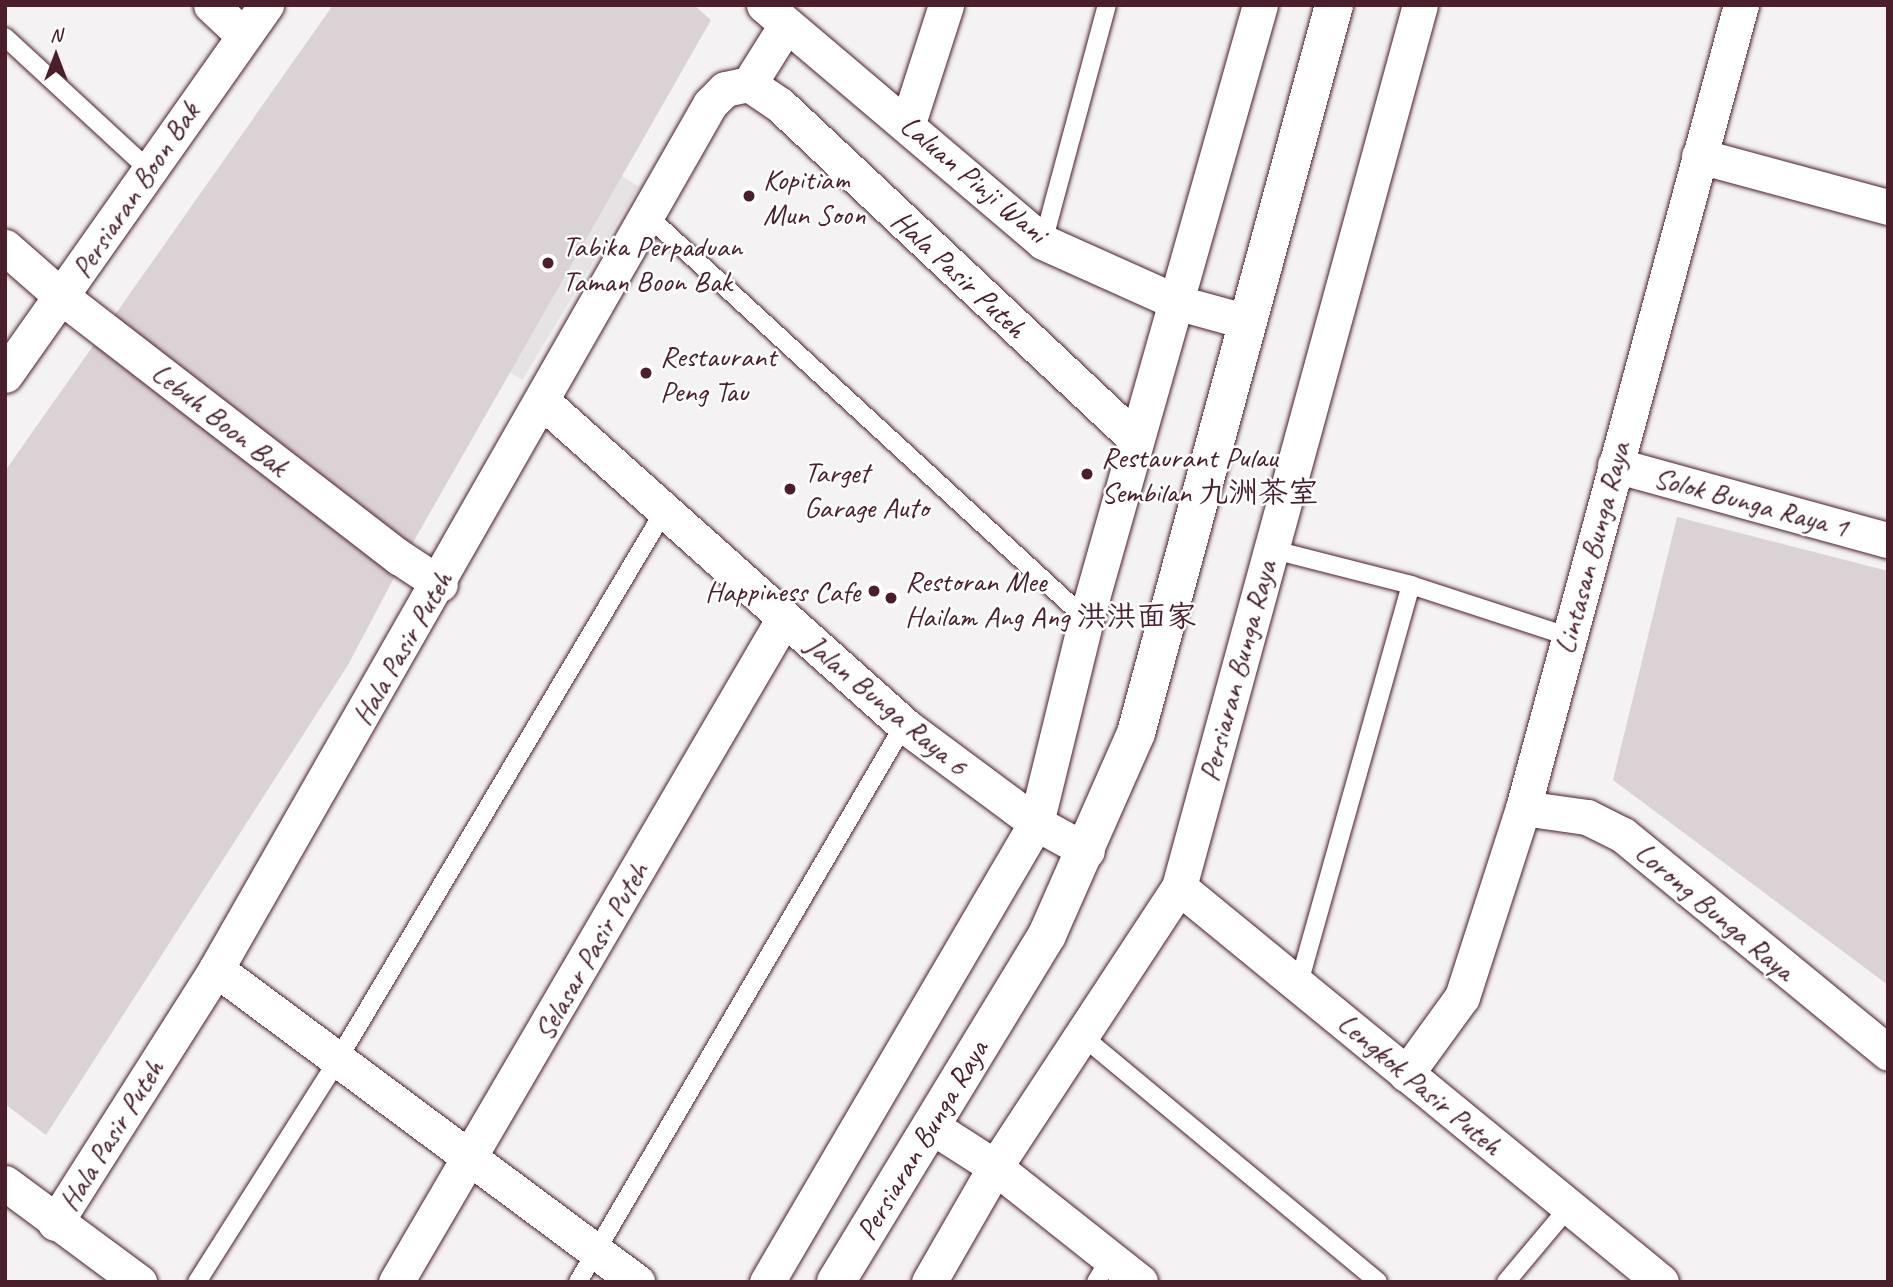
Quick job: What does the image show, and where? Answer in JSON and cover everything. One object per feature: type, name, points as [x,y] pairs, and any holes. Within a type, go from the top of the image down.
[{"type":"street","points":[[211,5],[243,35]]},
{"type":"street","name":"Persiaran Boon Bak","points":[[5,375],[266,5]]},
{"type":"street","points":[[908,123],[946,5]]},
{"type":"street","points":[[767,1282],[1036,823],[1086,619],[1136,439],[1179,303],[1260,5]]},
{"type":"street","name":"Persiaran Bunga Raya","points":[[836,1282],[1047,935],[1087,851],[1136,733],[1334,5]]},
{"type":"street","name":"Persiaran Bunga Raya","points":[[929,1282],[995,1167],[1179,887],[1420,5]]},
{"type":"street","name":"Lintasan Bunga Raya","points":[[1406,1073],[1462,997],[1523,808],[1567,636],[1741,5]]},
{"type":"street","points":[[748,84],[775,15]]},
{"type":"street","name":"Laluan Pinji Wani","points":[[775,15],[908,123],[1043,242],[1179,303],[1248,322]]},
{"type":"street","name":"Hala Pasir Puteh","points":[[55,1223],[216,969],[440,584],[710,104],[725,89],[748,84],[780,105],[1136,439]]},
{"type":"street","points":[[1699,156],[1888,207]]},
{"type":"street","name":"Lebuh Boon Bak","points":[[5,247],[62,297],[399,557],[440,584]]},
{"type":"street","name":"Jalan Bunga Raya 6","points":[[542,401],[666,508],[904,725],[1036,823],[1087,851]]},
{"type":"street","name":"Solok Bunga Raya 1","points":[[1615,465],[1888,540]]},
{"type":"street","name":"Selasar Pasir Puteh","points":[[396,1282],[784,618]]},
{"type":"street","name":"Lorong Bunga Raya","points":[[1523,808],[1587,817],[1623,835],[1888,1053]]},
{"type":"street","name":"Lengkok Pasir Puteh","points":[[1179,887],[1661,1282]]},
{"type":"street","points":[[216,969],[637,1282]]},
{"type":"street","points":[[931,1126],[995,1167],[1103,1269],[1140,1282]]},
{"type":"street","points":[[5,1183],[55,1223],[139,1282]]},
{"type":"lane","points":[[1043,242],[1107,5]]},
{"type":"lane","points":[[5,37],[148,169]]},
{"type":"lane","points":[[648,216],[1086,619]]},
{"type":"lane","points":[[197,1282],[337,1061],[666,508]]},
{"type":"lane","points":[[1270,549],[1411,585],[1567,636]]},
{"type":"lane","points":[[1299,983],[1411,585]]},
{"type":"lane","points":[[578,1282],[904,725]]},
{"type":"lane","points":[[1081,1035],[1378,1282]]},
{"type":"lane","points":[[1506,1282],[1568,1208]]},
{"type":"shaded area","points":[[333,5],[694,5],[711,20],[407,553],[348,665],[46,1135],[5,1104],[5,471]]},
{"type":"shaded area","name":"Tabika Perpaduan Taman Boon Bak","points":[[572,146],[639,186],[522,380],[456,340]]},
{"type":"shaded area","points":[[1677,517],[1888,571],[1888,985],[1613,780]]},
{"type":"place","name":"Kopitiam Mun Soon","points":[[749,196]]},
{"type":"place","name":"Tabika Perpaduan Taman Boon Bak","points":[[548,263]]},
{"type":"place","name":"Restaurant Peng Tau","points":[[646,373]]},
{"type":"place","name":"Restaurant Pulau Sembilan 九洲茶室","points":[[1087,474]]},
{"type":"place","name":"Target Garage Auto","points":[[790,489]]},
{"type":"place","name":"Happiness Cafe","points":[[874,591]]},
{"type":"place","name":"Restoran Mee Hailam Ang Ang 洪洪面家","points":[[891,598]]}]
